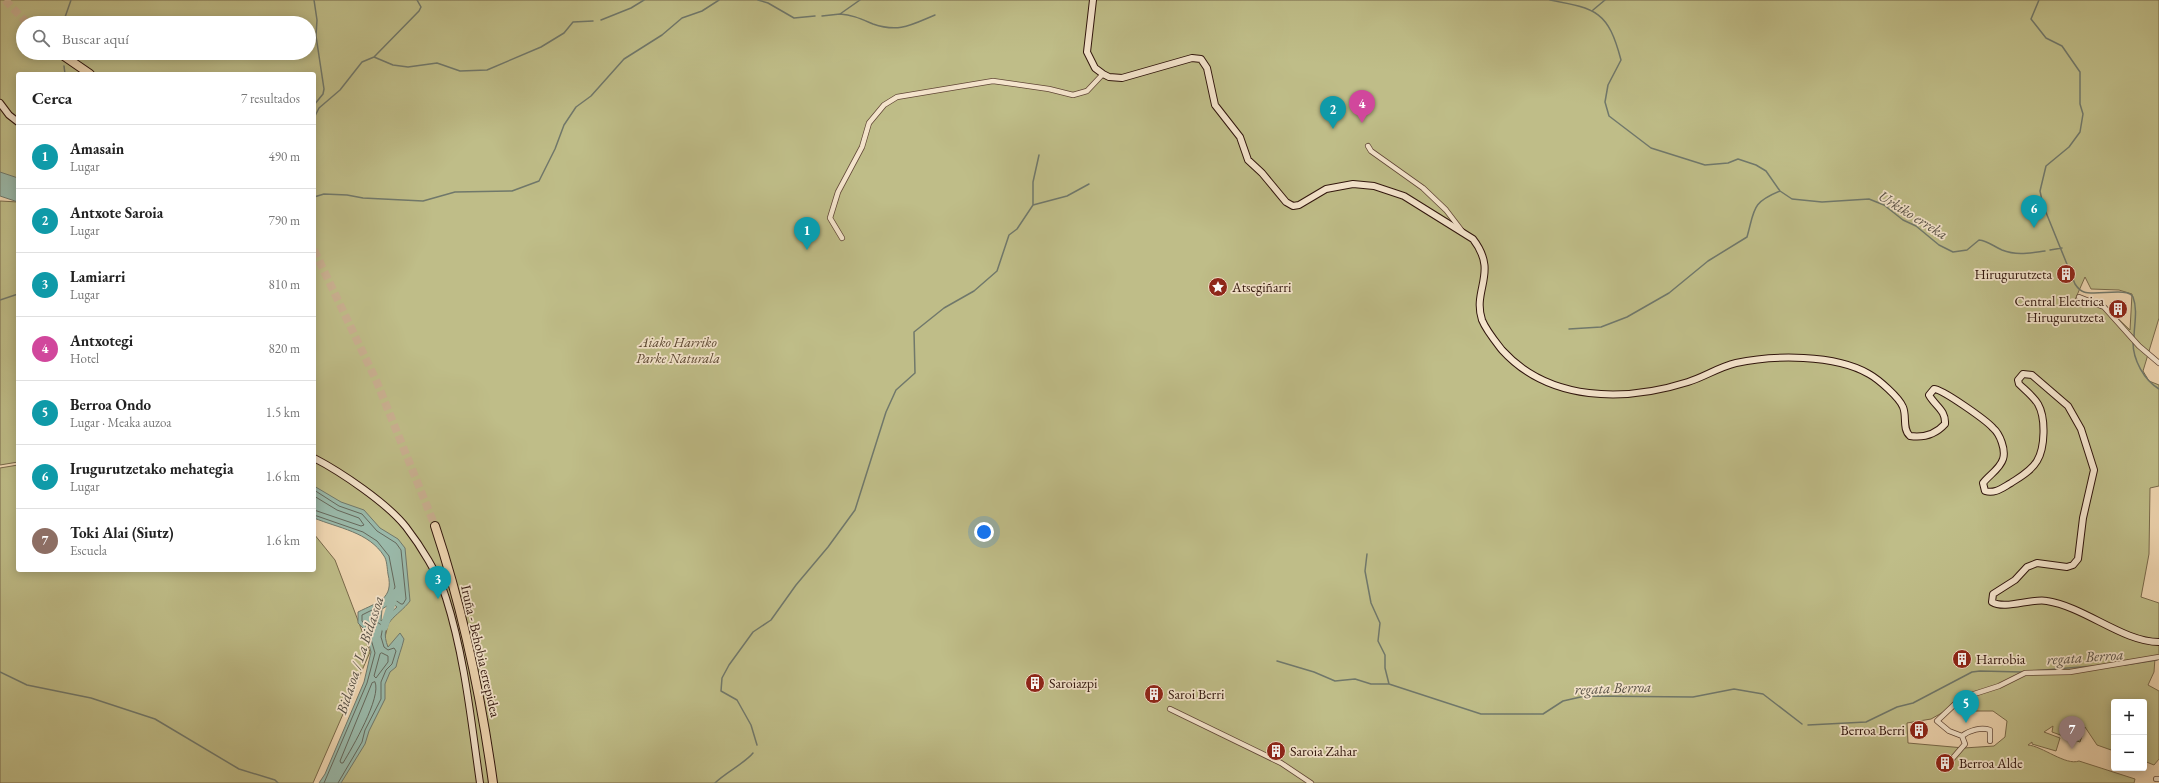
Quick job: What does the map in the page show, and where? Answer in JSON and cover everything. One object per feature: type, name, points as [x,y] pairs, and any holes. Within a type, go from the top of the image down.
[{"type":"highway","points":[[70,60],[87,72]]},
{"type":"highway","name":"Iruña - Behobia errepidea","points":[[435,526],[465,627],[482,712],[493,783]]},
{"type":"street","points":[[1094,0],[1087,52],[1095,68],[1109,77],[1122,78],[1192,58],[1202,59],[1207,68],[1215,105],[1240,137],[1248,160],[1262,173],[1286,202],[1293,206],[1299,205],[1326,189],[1353,184],[1374,186],[1404,196],[1462,231],[1472,239],[1479,248],[1484,261],[1485,276],[1480,295],[1482,319],[1503,351],[1525,370],[1545,382],[1566,389],[1611,396],[1651,391],[1687,383],[1734,364],[1762,359],[1820,360],[1850,364],[1870,374],[1903,406],[1906,430],[1910,436],[1920,437],[1933,434],[1945,424],[1943,411],[1929,395],[1934,389],[1946,393],[1994,428],[2004,449],[2004,459],[1999,467],[1983,483],[1985,491],[1990,492],[1998,491],[2018,479],[2038,460],[2042,445],[2041,414],[2038,404],[2019,384],[2018,380],[2022,374],[2032,375],[2068,406],[2081,429],[2094,470],[2083,518],[2078,559],[2073,565],[2067,568],[2037,563],[2028,567],[2015,580],[1993,594],[1992,602],[2007,605],[2028,600],[2047,601],[2081,611],[2126,634],[2152,642],[2159,642]]},
{"type":"street","points":[[842,238],[830,218],[838,192],[862,146],[869,123],[884,105],[897,97],[993,81],[1049,89],[1073,95],[1087,91],[1103,74]]},
{"type":"street","points":[[0,103],[9,115],[16,120]]},
{"type":"street","points":[[1368,146],[1376,155],[1424,188],[1446,210],[1462,231]]},
{"type":"street","points":[[2079,297],[2104,307],[2144,352],[2159,363]]},
{"type":"street","points":[[316,459],[339,471],[389,510],[405,525],[437,578],[446,597],[466,681],[480,783]]},
{"type":"street","points":[[1990,741],[1990,730],[1985,728],[1974,730],[1962,736],[1949,731],[1937,721],[1955,704],[1971,696],[1999,686],[2025,673],[2070,672],[2159,657]]},
{"type":"street","points":[[1170,709],[1281,763],[1311,783]]},
{"type":"street","points":[[1952,759],[1965,744],[1962,736]]},
{"type":"green space","name":"Aiako Harriko Parke Naturala","points":[[0,0],[2159,0],[2159,318],[2143,371],[2149,381],[2159,385],[2159,486],[2150,488],[2149,554],[2141,597],[2159,603],[2159,657],[2155,658],[2154,672],[2148,685],[2159,691],[2159,759],[2154,765],[2147,762],[2147,699],[2111,699],[2111,750],[2097,745],[2085,727],[2080,742],[2052,732],[2053,726],[2044,732],[2060,738],[2056,751],[2032,744],[2032,742],[2028,745],[2034,746],[2068,761],[2079,761],[2135,779],[2134,783],[332,783],[385,637],[389,621],[393,617],[402,592],[390,546],[316,501],[316,72],[16,72],[16,189],[0,184]],"holes":[[[2085,277],[2091,289],[2119,290],[2132,294],[2130,330],[2109,310],[2074,302]],[[1958,704],[1963,711],[1993,711],[2007,721],[2005,737],[1994,746],[1964,748],[1908,743],[1907,723],[1931,719]]]},
{"type":"green space","points":[[0,201],[16,202],[16,462],[0,465]]},
{"type":"green space","points":[[16,465],[16,572],[316,572],[316,536],[335,560],[370,652],[313,783],[0,783],[0,468]]},
{"type":"water","points":[[0,172],[16,177],[16,201],[0,196]]},
{"type":"water","points":[[316,487],[341,502],[364,510],[380,528],[398,539],[405,548],[410,601],[387,626],[386,639],[388,647],[400,633],[404,639],[396,667],[390,672],[385,684],[385,699],[369,731],[365,744],[341,783],[319,783],[325,774],[364,682],[371,652],[365,630],[358,623],[358,612],[383,599],[389,589],[387,564],[385,558],[378,548],[370,541],[352,532],[316,519]],"holes":[[[392,603],[397,607],[381,621],[382,609]]]},
{"type":"waterway","points":[[65,16],[71,0]]},
{"type":"waterway","points":[[314,0],[317,20],[316,36]]},
{"type":"waterway","points":[[374,57],[419,11],[421,7],[417,0]]},
{"type":"waterway","points":[[601,20],[631,8],[644,0]]},
{"type":"waterway","points":[[316,196],[324,194],[347,195],[363,198],[423,201],[455,192],[512,191],[539,181],[555,149],[564,125],[576,107],[591,96],[624,59],[662,35],[682,18],[702,11],[719,0]]},
{"type":"waterway","points":[[758,0],[768,3],[794,18],[815,16]]},
{"type":"waterway","points":[[822,16],[840,14],[860,0]]},
{"type":"waterway","name":"Urkiko erreka","points":[[1550,0],[1579,6],[1590,10],[1605,22],[1611,31],[1621,60],[1608,85],[1605,102],[1609,116],[1651,148],[1705,165],[1728,163],[1738,159],[1756,165],[1766,171],[1780,191],[1792,199],[1822,202],[1869,199],[1884,205],[1903,220],[1916,226],[1939,245],[1953,252],[1967,250],[1979,240],[2013,253],[2024,254],[2045,251]]},
{"type":"waterway","points":[[1593,10],[1605,0]]},
{"type":"waterway","points":[[2039,0],[2031,19],[2046,38],[2062,46],[2080,72],[2080,104],[2083,114],[2080,132],[2069,147],[2046,166],[2040,191],[2043,205],[2075,284],[2079,289],[2089,293],[2119,292],[2130,294],[2133,297],[2136,312],[2134,338]]},
{"type":"waterway","points":[[840,14],[853,16],[882,27],[890,28],[912,25],[935,15]]},
{"type":"waterway","points":[[316,114],[319,108],[340,90],[362,62],[374,57],[393,65],[408,67],[437,63],[460,71],[487,70],[541,47],[564,33],[573,22],[593,21]]},
{"type":"waterway","points":[[316,36],[324,89],[323,94],[316,103]]},
{"type":"waterway","points":[[64,66],[65,72]]},
{"type":"waterway","points":[[1033,205],[1033,182],[1039,155]]},
{"type":"waterway","points":[[757,745],[751,725],[737,700],[721,691],[722,678],[729,665],[753,632],[771,620],[796,585],[828,547],[855,510],[886,412],[896,390],[915,373],[914,332],[944,308],[974,291],[997,271],[1009,235],[1017,229],[1033,205],[1067,196],[1089,184]]},
{"type":"waterway","points":[[1569,329],[1601,327],[1627,317],[1669,293],[1708,261],[1747,237],[1753,213],[1759,203],[1780,191]]},
{"type":"waterway","points":[[2050,250],[2062,248]]},
{"type":"waterway","points":[[0,300],[16,295]]},
{"type":"waterway","points":[[2133,342],[2135,356],[2140,369],[2144,375],[2159,389]]},
{"type":"waterway","name":"regata Berroa","points":[[1367,554],[1365,571],[1371,603],[1380,623],[1378,641],[1385,655],[1385,668],[1389,684],[1481,714],[1543,714],[1563,701],[1585,696],[1693,697],[1734,689],[1763,694],[1802,724]]},
{"type":"waterway","name":"Bidasoa / La Bidassoa","points":[[384,627],[395,593]]},
{"type":"waterway","name":"regata Berroa","points":[[2125,665],[2157,660]]},
{"type":"waterway","points":[[1277,661],[1314,672],[1335,681],[1355,679],[1371,684],[1389,684]]},
{"type":"waterway","name":"regata Berroa","points":[[2032,671],[2092,666]]},
{"type":"waterway","points":[[0,672],[27,685],[91,698],[155,719],[239,769],[275,780],[278,783]]},
{"type":"waterway","name":"regata Berroa","points":[[1808,725],[1866,722],[1897,707],[1913,703],[1972,672],[2022,672]]},
{"type":"waterway","points":[[715,783],[753,753]]},
{"type":"tunnel","points":[[5,0],[20,16]]},
{"type":"tunnel","points":[[316,254],[376,380],[435,526]]},
{"type":"place","name":"Antxotegi","points":[[1362,123]]},
{"type":"place","name":"Antxote Saroia","points":[[1333,129]]},
{"type":"place","name":"Irugurutzetako mehategia","points":[[2034,228]]},
{"type":"place","name":"Amasain","points":[[807,250]]},
{"type":"place","name":"Hirugurutzeta","points":[[2066,274]]},
{"type":"place","name":"Atsegiñarri","points":[[1218,287]]},
{"type":"place","name":"Central Electrica Hirugurutzeta","points":[[2118,309]]},
{"type":"place","name":"Lamiarri","points":[[438,599]]},
{"type":"place","name":"Harrobia","points":[[1962,659]]},
{"type":"place","name":"Saroiazpi","points":[[1035,683]]},
{"type":"place","name":"Saroi Berri","points":[[1154,694]]},
{"type":"place","name":"Berroa Ondo","points":[[1966,723]]},
{"type":"place","name":"Berroa Berri","points":[[1919,730]]},
{"type":"place","name":"Toki Alai (Siutz)","points":[[2072,749]]},
{"type":"place","name":"Saroia Zahar","points":[[1276,751]]},
{"type":"place","name":"Berroa Alde","points":[[1945,763]]}]
